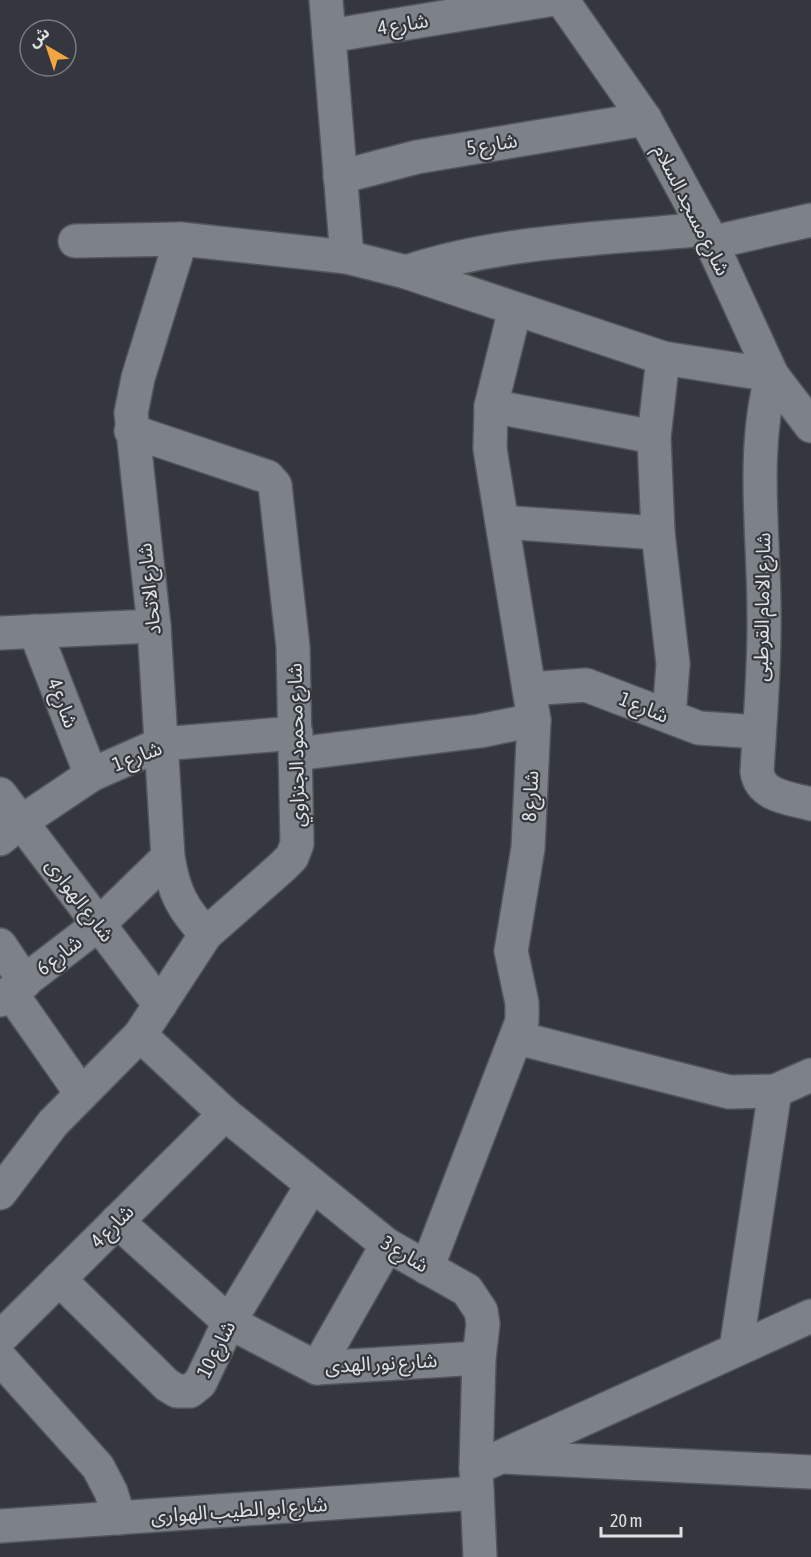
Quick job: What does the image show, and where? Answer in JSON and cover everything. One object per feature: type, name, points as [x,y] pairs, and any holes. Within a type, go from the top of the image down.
[{"type":"street","points":[[326,0],[347,257]]},
{"type":"street","name":"شارع 4","points":[[329,36],[548,0]]},
{"type":"street","name":"شارع مسجد السلام","points":[[562,0],[645,119],[708,236],[772,375],[811,426]]},
{"type":"street","name":"شارع 5","points":[[340,177],[446,152],[645,119]]},
{"type":"street","points":[[406,272],[467,255],[511,247],[708,236],[811,220]]},
{"type":"street","points":[[75,241],[181,239],[347,257],[406,272],[663,358],[772,375]]},
{"type":"street","name":"شارع الاتحاد","points":[[181,239],[133,396],[131,431],[154,626],[168,858],[173,886],[186,913],[206,934]]},
{"type":"street","name":"شارع 8","points":[[427,1268],[518,1038],[522,1021],[522,1003],[511,951],[528,848],[531,704],[490,449],[491,406],[514,309]]},
{"type":"street","points":[[663,358],[654,437],[658,533],[673,664],[669,717]]},
{"type":"street","name":"شارع الامام القرطبى","points":[[772,375],[764,404],[761,441],[765,615],[757,772],[758,781],[764,789],[811,804]]},
{"type":"street","points":[[491,406],[654,437]]},
{"type":"street","name":"شارع محمود الجنزاوي","points":[[1,1188],[52,1123],[140,1035],[206,934],[292,857],[297,844],[293,647],[275,485],[268,477],[131,431]]},
{"type":"street","points":[[502,522],[658,533]]},
{"type":"street","points":[[0,633],[154,626]]},
{"type":"street","name":"شارع 4","points":[[35,631],[91,775]]},
{"type":"street","name":"شارع 1","points":[[10,830],[91,775],[161,744],[296,744],[462,733],[531,704],[586,685],[683,723],[714,731],[759,732]]},
{"type":"street","name":"شارع الهوارى","points":[[0,795],[10,830],[99,924],[160,1005]]},
{"type":"street","name":"شارع 6","points":[[12,992],[99,924],[168,858]]},
{"type":"street","points":[[0,945],[12,992],[81,1093]]},
{"type":"street","name":"شارع 3","points":[[140,1035],[225,1114],[387,1245],[467,1290],[476,1299],[483,1324],[479,1358],[484,1473],[480,1557]]},
{"type":"street","points":[[518,1038],[729,1092],[775,1091],[811,1075]]},
{"type":"street","points":[[736,1349],[775,1091]]},
{"type":"street","name":"شارع 4","points":[[0,1338],[225,1114]]},
{"type":"street","name":"شارع 10","points":[[59,1279],[166,1385],[177,1391],[190,1391],[200,1383],[229,1322],[312,1185]]},
{"type":"street","name":"شارع نور الهدى","points":[[117,1221],[229,1322],[317,1368],[479,1358]]},
{"type":"street","points":[[317,1368],[387,1245]]},
{"type":"street","points":[[484,1473],[736,1349],[811,1316]]},
{"type":"street","points":[[0,1358],[98,1467],[111,1492],[119,1518]]},
{"type":"street","points":[[484,1473],[811,1472]]},
{"type":"street","name":"شارع ابو الطيب الهوارى","points":[[0,1526],[119,1518],[484,1473]]}]
